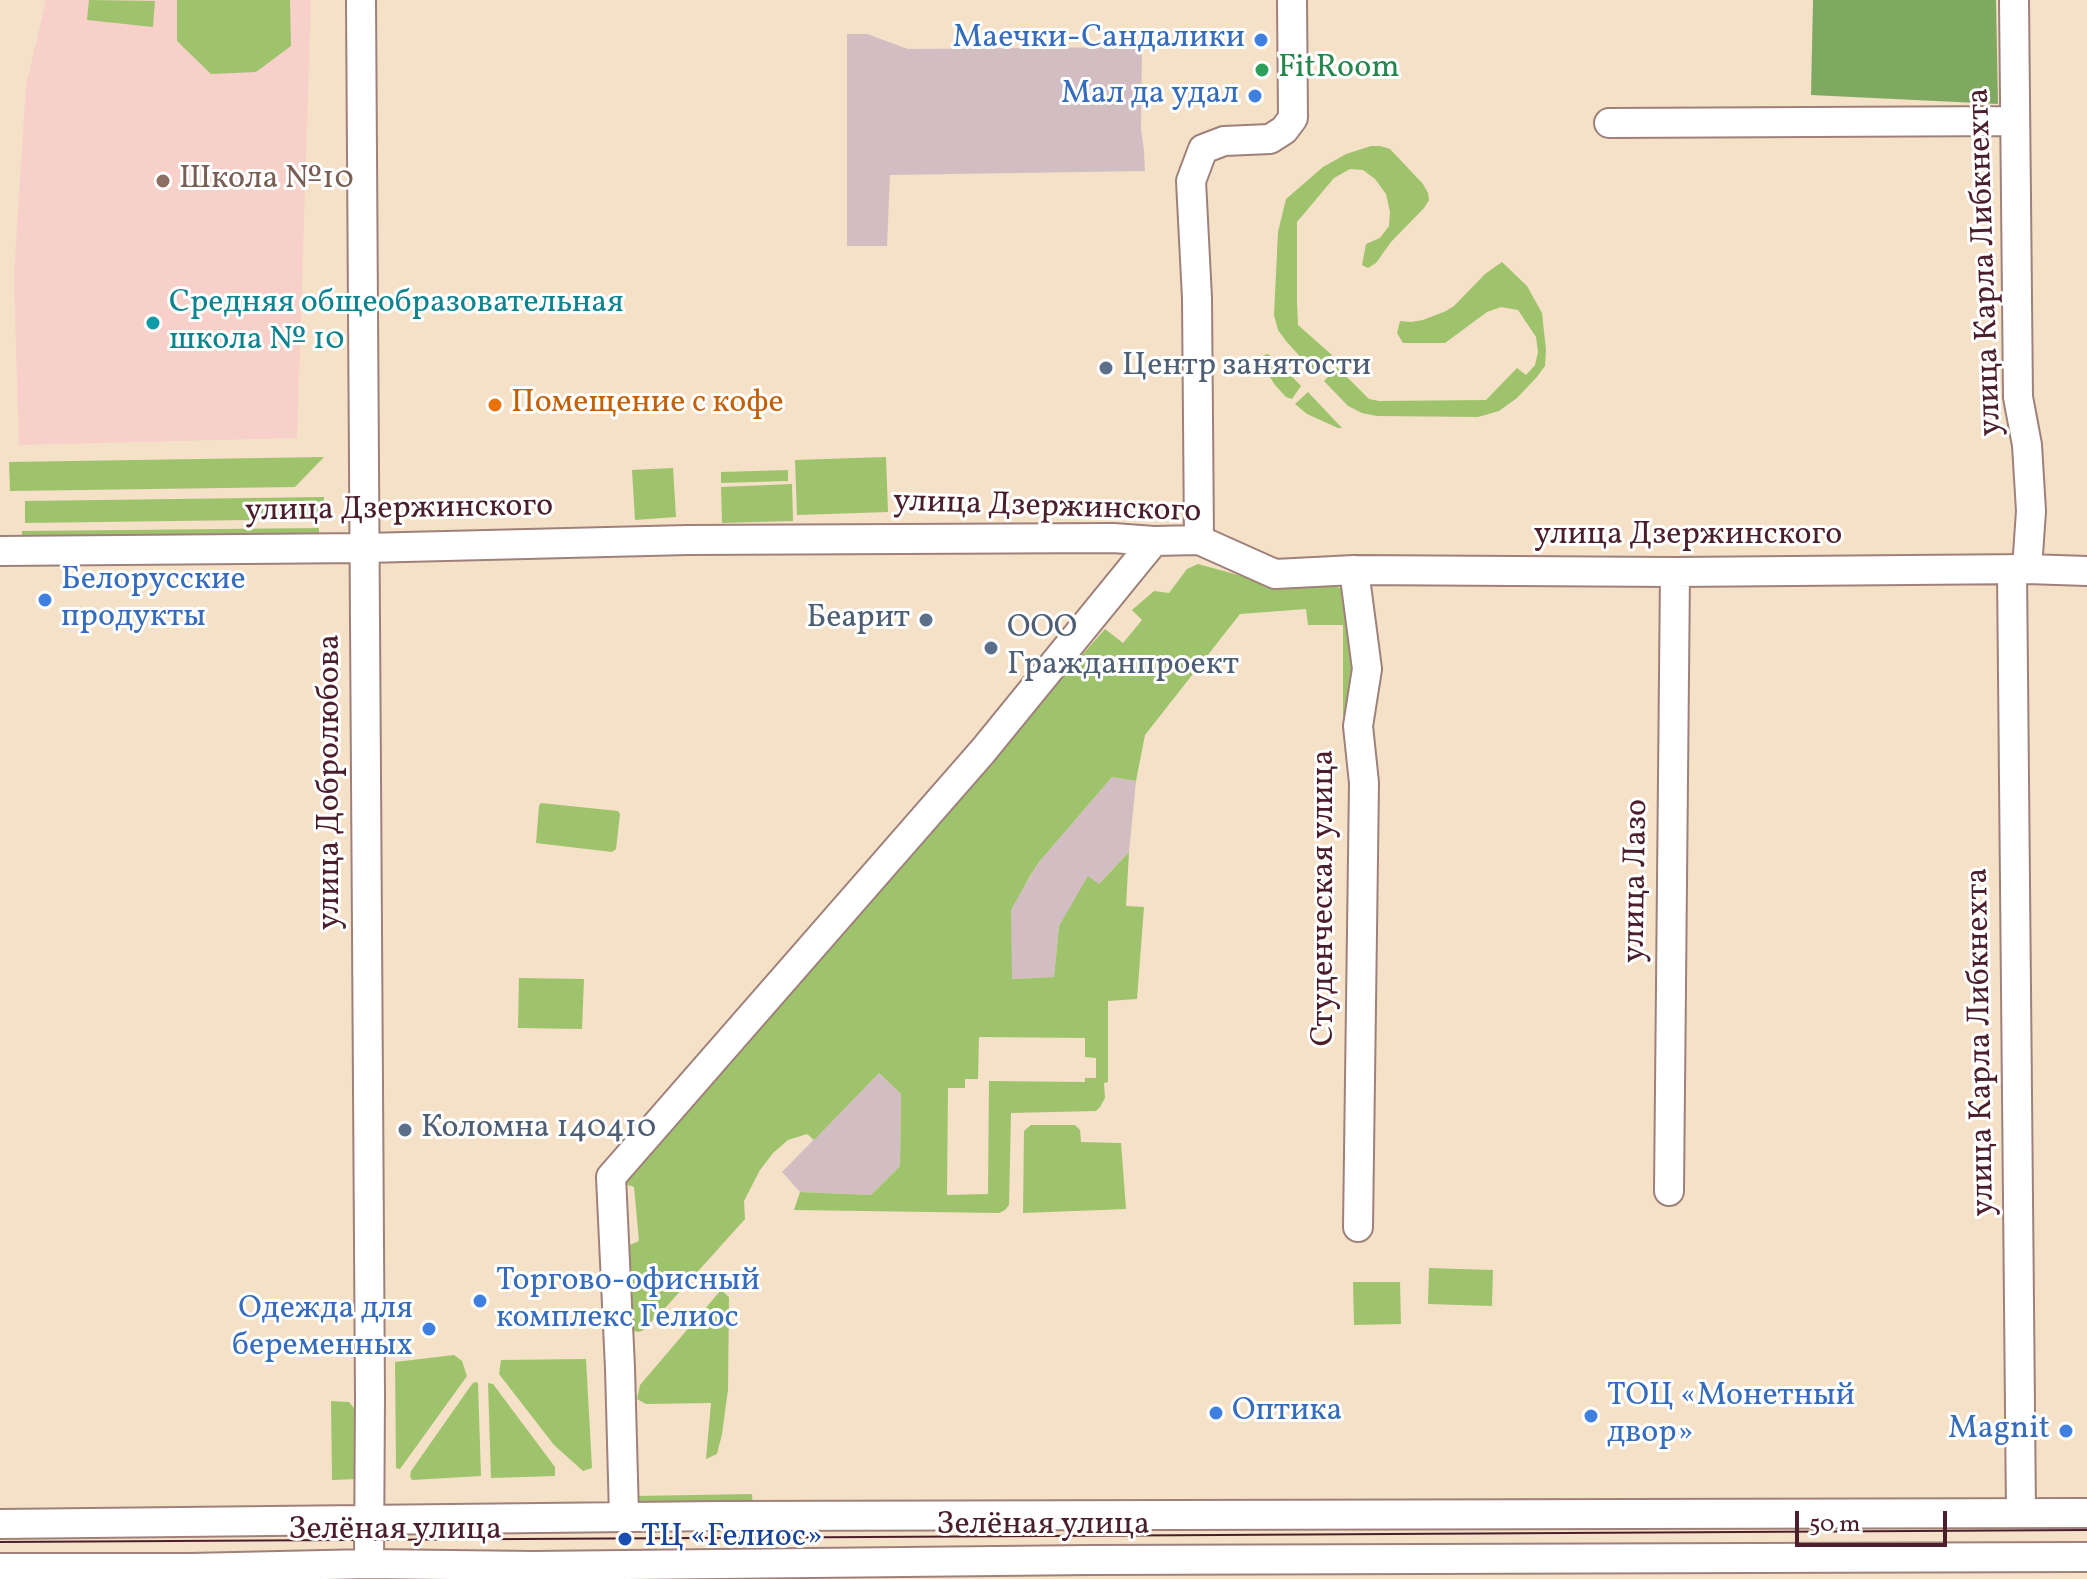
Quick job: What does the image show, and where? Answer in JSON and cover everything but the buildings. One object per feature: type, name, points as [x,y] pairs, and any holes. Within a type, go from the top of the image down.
[{"type":"street","name":"улица Добролюбова","points":[[361,0],[369,1564]]},
{"type":"street","points":[[1199,540],[1197,298],[1191,181],[1203,149],[1224,141],[1270,139],[1284,130],[1293,118],[1292,0]]},
{"type":"street","name":"улица Карла Либкнехта","points":[[2014,0],[2018,397],[2027,445],[2031,511],[2020,569],[2021,1513]]},
{"type":"street","points":[[1609,123],[2014,121]]},
{"type":"street","name":"улица Дзержинского","points":[[0,551],[365,548],[835,538],[1113,538],[1199,540],[1275,574],[1354,570],[2087,571]]},
{"type":"street","points":[[624,1516],[611,1177],[983,751],[1154,541]]},
{"type":"street","name":"Студенческая улица","points":[[1354,570],[1367,669],[1358,726],[1364,783],[1358,1227]]},
{"type":"street","name":"улица Лазо","points":[[1669,1191],[1675,572]]},
{"type":"street","name":"Зелёная улица","points":[[0,1524],[624,1516],[2087,1513]]},
{"type":"street","name":"Зелёная улица","points":[[0,1568],[369,1564],[680,1571],[997,1570],[1089,1560],[1368,1570],[1807,1556],[1994,1568],[2087,1557]]},
{"type":"shaded area","name":"Школа №10","points":[[46,0],[311,0],[297,438],[19,445],[14,276],[26,86]]},
{"type":"shaded area","points":[[847,34],[867,34],[908,49],[1142,47],[1141,130],[1145,171],[890,175],[887,246],[847,246]]},
{"type":"shaded area","points":[[1112,777],[1136,781],[1129,852],[1098,885],[1089,877],[1059,926],[1054,977],[1011,979],[1010,910],[1039,862]]},
{"type":"shaded area","points":[[879,1073],[901,1094],[900,1166],[871,1195],[800,1192],[782,1172]]},
{"type":"green space","points":[[89,0],[155,1],[153,27],[87,20]]},
{"type":"green space","points":[[177,0],[290,0],[291,46],[256,72],[211,74],[177,41]]},
{"type":"green space","points":[[1813,0],[1996,0],[1998,104],[1811,95]]},
{"type":"green space","points":[[1371,146],[1390,149],[1423,184],[1429,200],[1376,263],[1368,268],[1362,265],[1366,244],[1380,238],[1389,226],[1390,212],[1386,194],[1375,179],[1363,170],[1350,169],[1334,178],[1297,222],[1298,325],[1332,355],[1315,373],[1278,330],[1274,315],[1278,232],[1286,199],[1323,167],[1346,154]]},
{"type":"green space","points":[[1502,262],[1527,286],[1542,313],[1546,350],[1545,366],[1536,378],[1499,411],[1478,417],[1377,416],[1348,406],[1324,381],[1337,367],[1369,399],[1486,400],[1517,368],[1526,375],[1535,365],[1538,352],[1536,337],[1518,310],[1501,307],[1487,312],[1445,343],[1403,343],[1397,333],[1400,321],[1423,320],[1454,306],[1485,274]]},
{"type":"green space","points":[[1267,354],[1301,386],[1292,399],[1275,385],[1264,368],[1261,357]]},
{"type":"green space","points":[[1308,392],[1342,428],[1307,414],[1295,404]]},
{"type":"green space","points":[[324,457],[295,487],[10,491],[9,462]]},
{"type":"green space","points":[[886,457],[888,512],[797,515],[795,460]]},
{"type":"green space","points":[[673,468],[676,517],[635,520],[632,470]]},
{"type":"green space","points":[[788,470],[788,481],[721,483],[721,472]]},
{"type":"green space","points":[[792,484],[793,521],[722,523],[721,487]]},
{"type":"green space","points":[[324,497],[324,519],[25,523],[25,501]]},
{"type":"green space","points":[[319,528],[319,547],[22,551],[22,531]]},
{"type":"green space","points":[[1198,564],[1286,588],[1321,583],[1345,589],[1356,694],[1343,717],[1343,625],[1308,625],[1306,609],[1240,614],[1145,735],[1136,781],[1112,777],[1030,876],[1011,910],[1012,979],[1054,977],[1059,926],[1088,876],[1099,884],[1129,852],[1126,906],[1144,907],[1137,999],[1108,1001],[1108,1082],[1104,1083],[1105,1098],[1100,1107],[1096,1111],[1011,1113],[1009,1205],[999,1213],[794,1210],[800,1192],[871,1195],[900,1166],[901,1094],[879,1073],[814,1140],[807,1134],[788,1140],[773,1153],[744,1201],[745,1219],[642,1331],[630,1329],[625,1247],[639,1241],[634,1187],[625,1184],[631,1165],[828,950],[1105,629],[1123,643],[1142,620],[1132,610],[1154,591],[1169,593],[1187,569]],"holes":[[[979,1037],[1085,1038],[1085,1057],[1096,1058],[1096,1078],[1085,1078],[1085,1082],[989,1081],[988,1194],[947,1195],[948,1088],[965,1088],[965,1079],[978,1079]]]},
{"type":"green space","points":[[541,803],[618,811],[616,849],[612,852],[536,843]]},
{"type":"green space","points":[[519,978],[584,979],[582,1029],[518,1028]]},
{"type":"green space","points":[[1031,1125],[1075,1125],[1080,1130],[1081,1142],[1121,1143],[1126,1209],[1023,1213],[1024,1131]]},
{"type":"green space","points":[[1429,1268],[1493,1270],[1492,1306],[1428,1304]]},
{"type":"green space","points":[[1353,1282],[1400,1282],[1401,1324],[1354,1325]]},
{"type":"green space","points":[[721,1290],[729,1297],[728,1390],[717,1454],[706,1459],[711,1403],[646,1404],[637,1399],[640,1385]]},
{"type":"green space","points":[[454,1355],[462,1361],[467,1376],[400,1469],[396,1468],[395,1362]]},
{"type":"green space","points":[[586,1359],[592,1468],[583,1471],[554,1445],[499,1374],[501,1360]]},
{"type":"green space","points":[[475,1382],[478,1383],[481,1476],[412,1480],[411,1471]]},
{"type":"green space","points":[[488,1383],[493,1384],[555,1467],[555,1476],[491,1478]]},
{"type":"green space","points":[[331,1401],[349,1402],[358,1413],[358,1479],[332,1480]]},
{"type":"green space","points":[[752,1494],[753,1508],[641,1505],[634,1496]]},
{"type":"tram line","points":[[0,1542],[2087,1530]]},
{"type":"place","name":"Маечки-Сандалики","points":[[1261,40]]},
{"type":"place","name":"FitRoom","points":[[1262,70]]},
{"type":"place","name":"Мал да удал","points":[[1255,96]]},
{"type":"place","name":"Школа №10","points":[[163,181]]},
{"type":"place","name":"Средняя общеобразовательная школа № 10","points":[[153,323]]},
{"type":"place","name":"Центр занятости","points":[[1106,368]]},
{"type":"place","name":"Помещение с кофе","points":[[495,405]]},
{"type":"place","name":"Белорусские продукты","points":[[45,600]]},
{"type":"place","name":"Беарит","points":[[926,620]]},
{"type":"place","name":"ООО Гражданпроект","points":[[991,648]]},
{"type":"place","name":"Коломна 140410","points":[[405,1130]]},
{"type":"place","name":"Торгово-офисный комплекс Гелиос","points":[[480,1301]]},
{"type":"place","name":"Одежда для беременных","points":[[429,1329]]},
{"type":"place","name":"Оптика","points":[[1216,1413]]},
{"type":"place","name":"ТОЦ «Монетный двор»","points":[[1591,1416]]},
{"type":"place","name":"Magnit","points":[[2066,1431]]},
{"type":"place","name":"ТЦ «Гелиос»","points":[[625,1539]]}]
